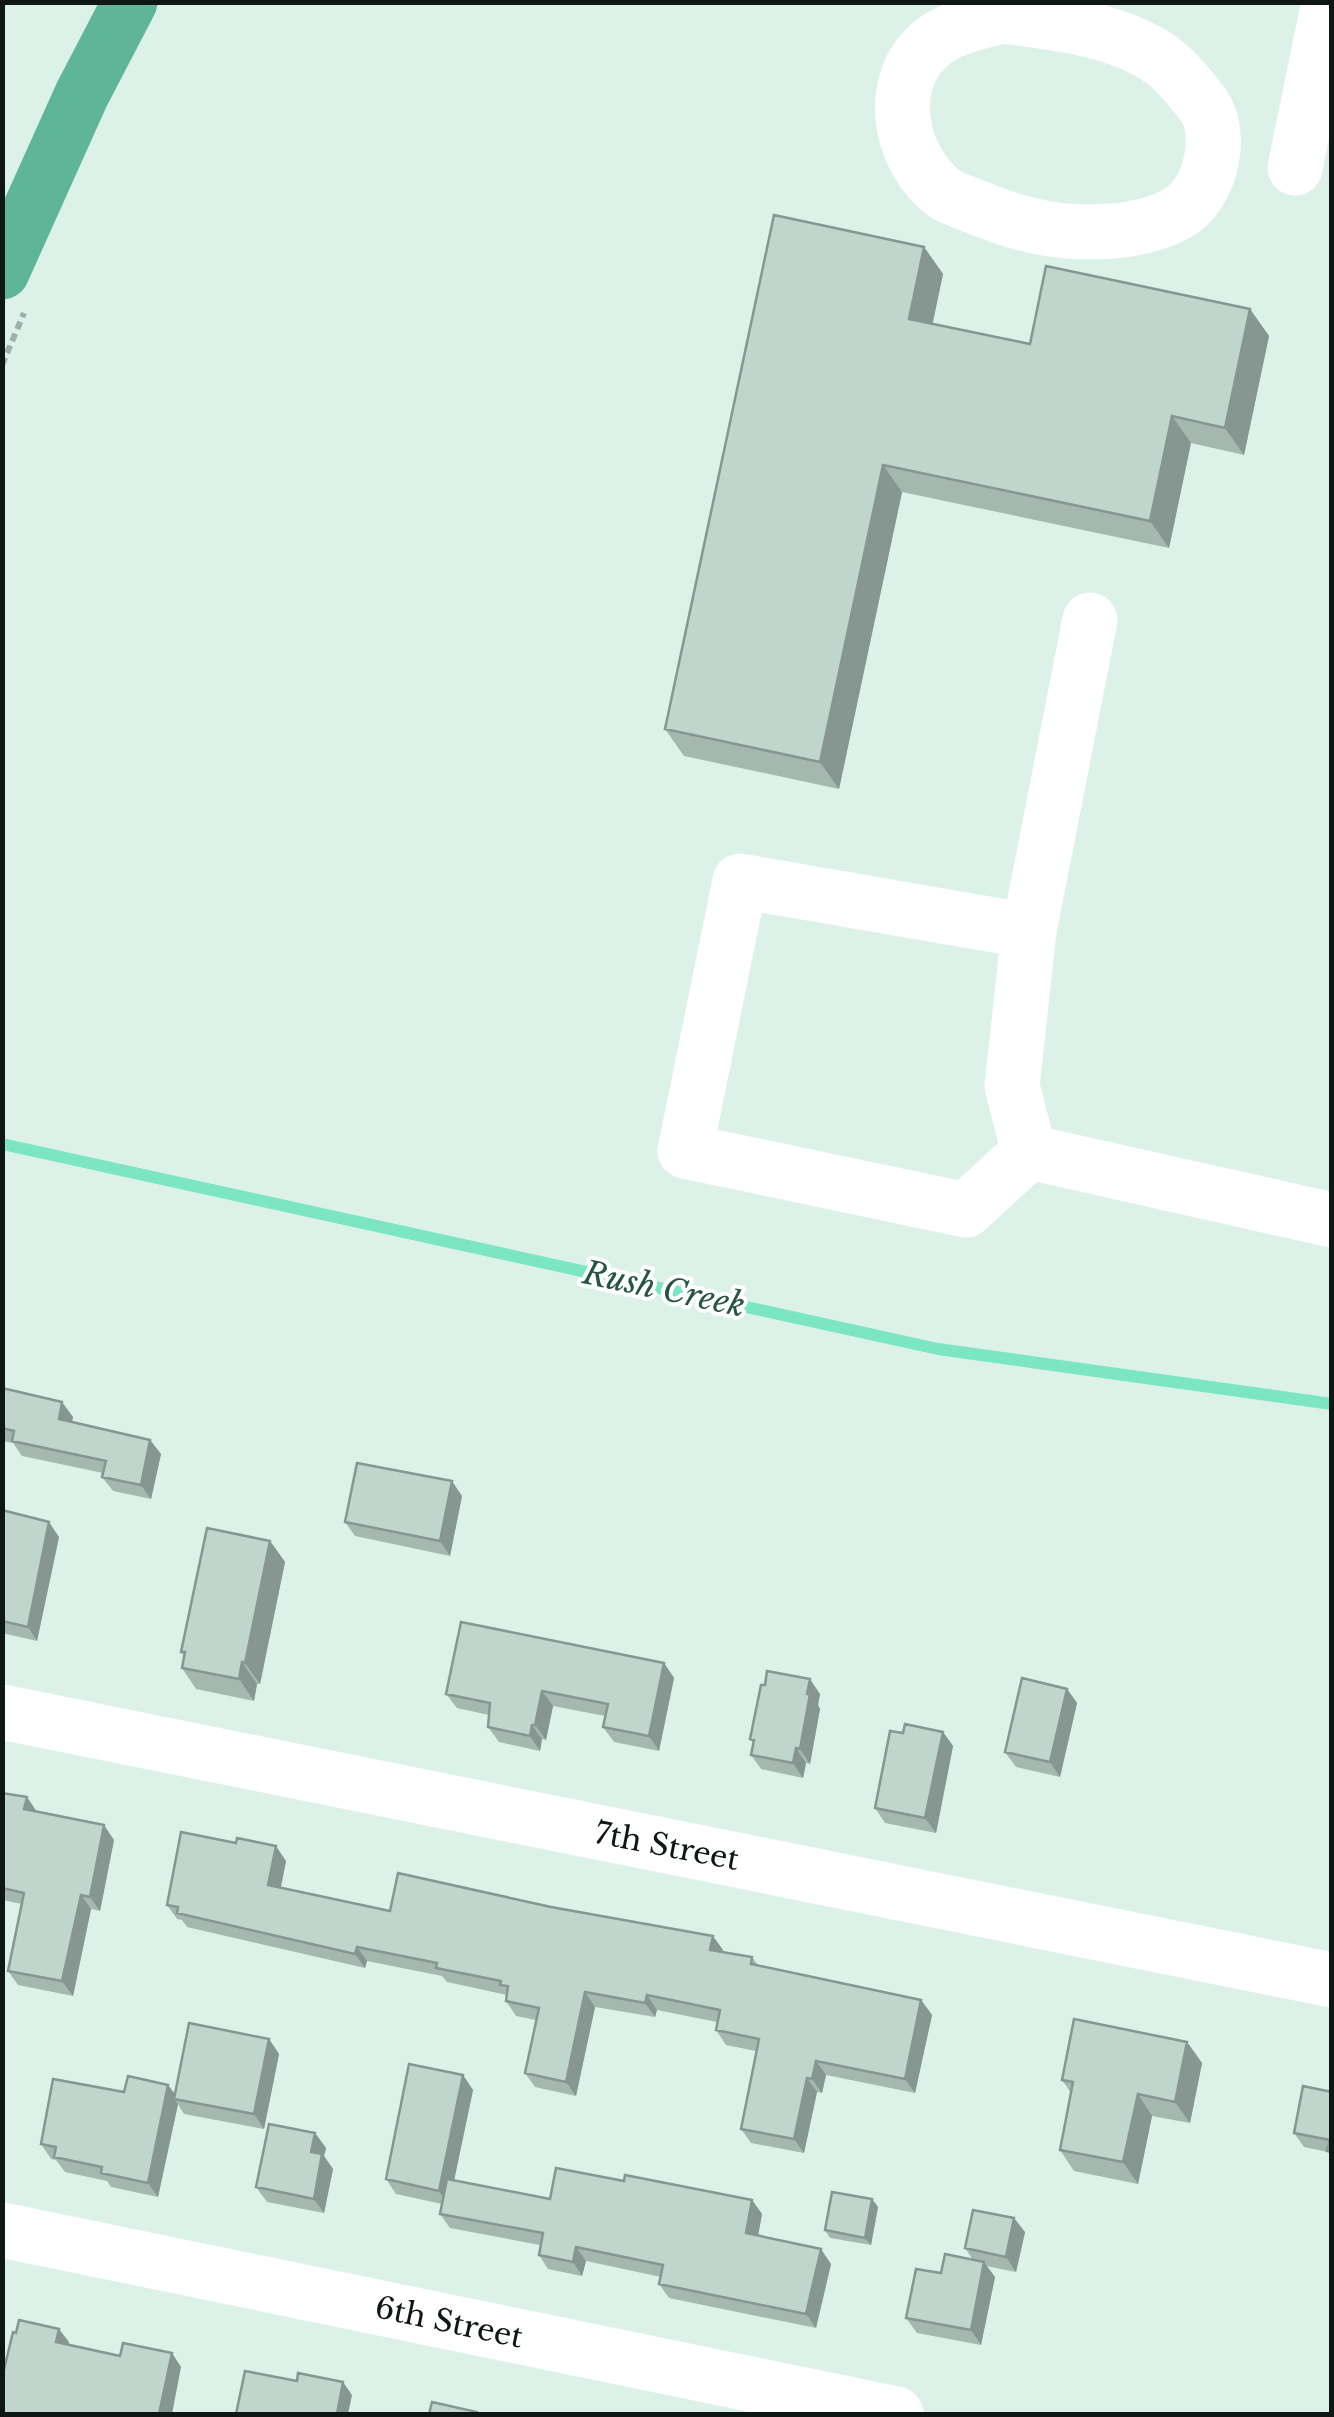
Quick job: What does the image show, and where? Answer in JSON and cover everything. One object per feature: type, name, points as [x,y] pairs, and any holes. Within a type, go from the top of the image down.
[{"type":"highway","points":[[2,272],[82,94],[130,2]]},
{"type":"street","points":[[1214,153],[1313,172],[1329,2]]},
{"type":"street","points":[[1005,9],[1104,35],[1136,24],[1163,62],[1206,108],[1214,153],[1202,190],[1180,213],[1132,229],[1071,234],[1009,221],[946,194],[917,162],[900,112],[907,78],[928,46],[1005,9]]},
{"type":"street","points":[[1029,1152],[1012,1086],[1028,932],[1090,620]]},
{"type":"street","points":[[1028,932],[740,882],[685,1151],[966,1210],[1029,1152]]},
{"type":"street","points":[[1029,1152],[1332,1220]]},
{"type":"street","name":"7th Street","points":[[2,1712],[1332,1980]]},
{"type":"street","name":"6th Street","points":[[2,2230],[896,2414]]},
{"type":"building","points":[[774,215],[924,247],[909,319],[1030,344],[1046,266],[1250,309],[1225,428],[1172,416],[1150,521],[883,465],[820,762],[665,729]]},
{"type":"building","points":[[2,1388],[62,1402],[59,1419],[150,1440],[141,1485],[102,1477],[106,1461],[12,1441],[14,1431],[2,1428]]},
{"type":"building","points":[[357,1463],[452,1481],[440,1541],[345,1522]]},
{"type":"building","points":[[2,1510],[49,1522],[28,1627],[2,1621]]},
{"type":"building","points":[[207,1528],[270,1541],[239,1679],[182,1668],[185,1652],[181,1652]]},
{"type":"building","points":[[461,1622],[664,1663],[649,1736],[603,1727],[608,1704],[542,1691],[530,1736],[488,1727],[490,1703],[446,1694]]},
{"type":"building","points":[[767,1671],[810,1679],[800,1749],[796,1748],[793,1763],[751,1755],[754,1740],[750,1739]]},
{"type":"building","points":[[1022,1678],[1067,1689],[1050,1762],[1005,1752]]},
{"type":"building","points":[[905,1724],[943,1732],[925,1818],[875,1808],[890,1731],[903,1733]]},
{"type":"building","points":[[2,1793],[27,1797],[24,1809],[104,1825],[90,1897],[81,1895],[62,1981],[8,1971],[24,1893],[2,1888]]},
{"type":"building","points":[[181,1832],[276,1846],[268,1885],[390,1911],[398,1873],[551,1907],[713,1936],[710,1950],[752,1957],[751,1964],[921,2000],[905,2079],[816,2061],[812,2079],[807,2078],[794,2139],[741,2129],[759,2039],[716,2030],[720,2010],[647,1995],[645,2003],[585,1992],[566,2082],[525,2073],[539,2008],[506,2001],[508,1986],[500,1985],[501,1981],[436,1968],[437,1963],[357,1947],[355,1954],[177,1913],[178,1907],[167,1905]]},
{"type":"building","points":[[1074,2019],[1187,2042],[1175,2102],[1138,2094],[1123,2162],[1060,2150],[1073,2082],[1062,2080]]},
{"type":"building","points":[[189,2023],[269,2039],[254,2114],[174,2099]]},
{"type":"building","points":[[409,2064],[463,2075],[439,2191],[386,2179]]},
{"type":"building","points":[[128,2076],[168,2085],[148,2183],[101,2173],[102,2167],[54,2157],[56,2147],[41,2144],[53,2079],[124,2092]]},
{"type":"building","points":[[1303,2086],[1332,2092],[1332,2152],[1327,2151],[1330,2140],[1294,2133]]},
{"type":"building","points":[[269,2124],[315,2133],[311,2152],[322,2154],[314,2199],[256,2187]]},
{"type":"building","points":[[556,2168],[624,2181],[625,2175],[752,2200],[746,2233],[821,2249],[806,2314],[659,2284],[663,2265],[576,2247],[573,2262],[539,2255],[543,2233],[440,2214],[447,2179],[550,2199]]},
{"type":"building","points":[[832,2192],[872,2199],[865,2238],[825,2230]]},
{"type":"building","points":[[973,2210],[1014,2218],[1006,2257],[965,2248]]},
{"type":"building","points":[[945,2254],[984,2262],[971,2330],[906,2318],[916,2269],[941,2273]]},
{"type":"building","points":[[19,2320],[59,2329],[56,2342],[120,2356],[123,2343],[172,2353],[159,2414],[2,2414],[2,2378]]},
{"type":"building","points":[[245,2371],[297,2381],[298,2373],[343,2382],[337,2414],[236,2414]]},
{"type":"building","points":[[432,2402],[477,2412],[429,2414]]},
{"type":"waterway","name":"Rush Creek","points":[[2,1144],[938,1349],[1332,1404]]}]
